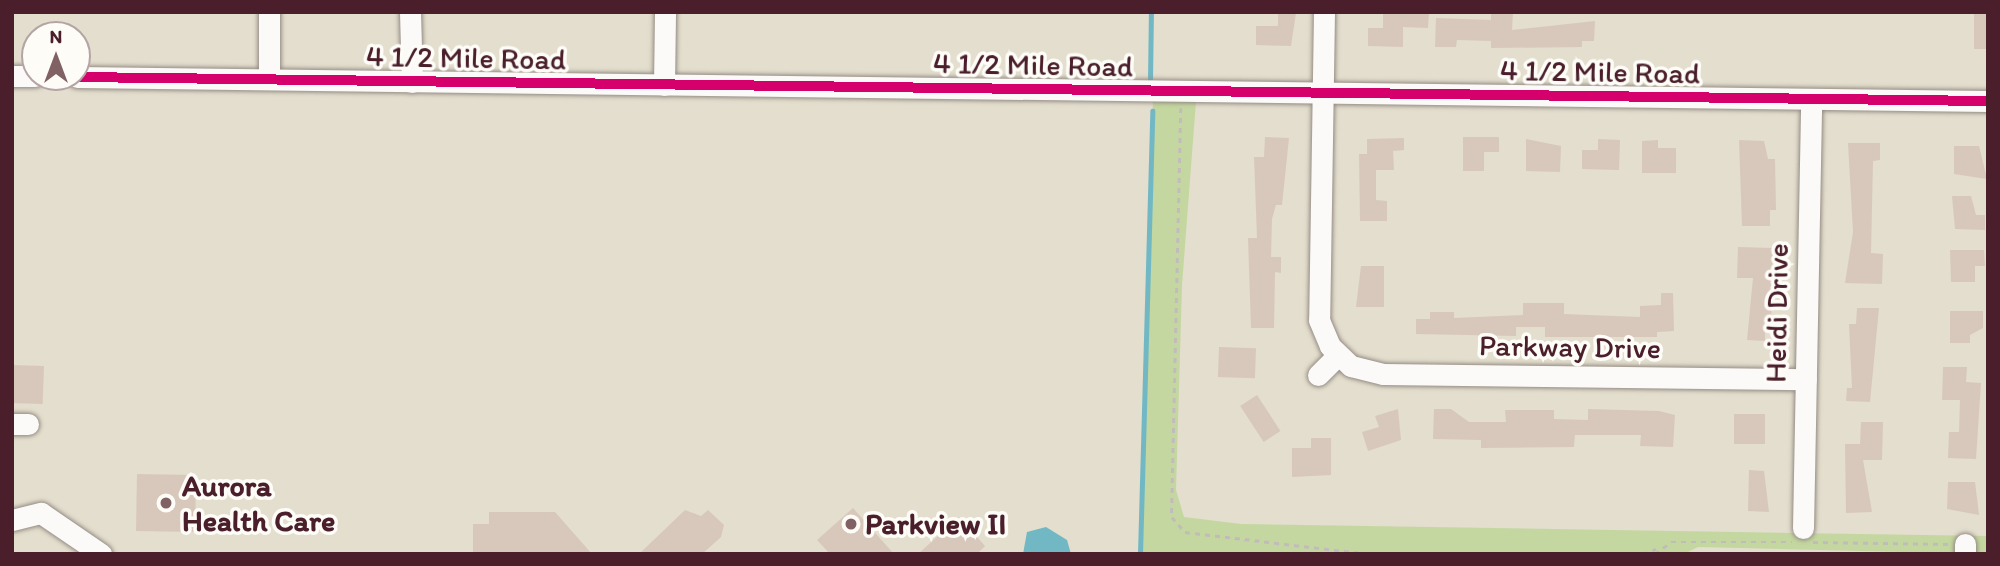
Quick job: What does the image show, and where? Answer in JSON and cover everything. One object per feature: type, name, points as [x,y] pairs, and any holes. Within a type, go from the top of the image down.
[{"type":"street","points":[[269,12],[269,79]]},
{"type":"street","points":[[410,12],[412,82]]},
{"type":"street","points":[[664,85],[665,12]]},
{"type":"street","points":[[1318,375],[1338,355],[1325,336],[1319,308],[1324,12]]},
{"type":"street","name":"4 1/2 Mile Road","points":[[91,77],[1988,101]]},
{"type":"street","name":"Heidi Drive","points":[[1803,537],[1811,99]]},
{"type":"street","name":"Parkway Drive","points":[[1338,355],[1383,374],[1806,379]]},
{"type":"street","points":[[12,520],[41,513],[101,554]]},
{"type":"path","points":[[1185,92],[1178,118],[1172,517],[1185,533],[1370,554]]},
{"type":"path","points":[[1643,554],[1696,540],[1803,537],[1965,549]]},
{"type":"path","points":[[1654,554],[1657,549]]},
{"type":"green space","points":[[1153,99],[1196,101],[1182,285],[1176,490],[1184,517],[1241,524],[1988,536],[1988,554],[1698,547],[1684,554],[1140,554]]},
{"type":"water","points":[[1046,527],[1067,540],[1071,554],[1023,554],[1027,532]]},
{"type":"building","points":[[1278,12],[1296,13],[1291,46],[1256,45],[1256,26],[1278,26]]},
{"type":"building","points":[[1383,12],[1429,12],[1428,28],[1403,27],[1403,47],[1368,46],[1368,28],[1383,28]]},
{"type":"building","points":[[1491,12],[1513,12],[1512,30],[1595,21],[1594,41],[1582,41],[1582,47],[1491,48],[1491,41],[1457,40],[1456,47],[1435,47],[1436,18],[1491,20]]},
{"type":"building","points":[[1974,12],[1988,12],[1988,49],[1974,49]]},
{"type":"building","points":[[1265,137],[1289,138],[1282,205],[1276,205],[1272,219],[1271,257],[1281,257],[1281,273],[1275,272],[1274,328],[1251,328],[1248,238],[1257,238],[1254,157],[1264,157]]},
{"type":"building","points":[[1463,137],[1499,137],[1499,152],[1484,152],[1484,171],[1463,171]]},
{"type":"building","points":[[1404,138],[1404,150],[1393,151],[1394,170],[1376,170],[1376,200],[1387,201],[1387,221],[1360,221],[1359,154],[1367,154],[1367,139]]},
{"type":"building","points":[[1526,139],[1561,146],[1560,172],[1526,171]]},
{"type":"building","points":[[1598,139],[1620,140],[1619,170],[1582,169],[1582,150],[1598,150]]},
{"type":"building","points":[[1658,140],[1658,148],[1676,148],[1676,173],[1642,173],[1642,141]]},
{"type":"building","points":[[1739,140],[1764,141],[1768,159],[1775,159],[1776,210],[1770,210],[1770,226],[1742,226]]},
{"type":"building","points":[[1848,143],[1880,143],[1880,160],[1873,161],[1871,253],[1883,254],[1882,284],[1845,283],[1853,232]]},
{"type":"building","points":[[1954,146],[1979,146],[1987,179],[1954,174]]},
{"type":"building","points":[[1952,196],[1971,196],[1976,215],[1985,215],[1985,230],[1955,229]]},
{"type":"building","points":[[1738,247],[1773,248],[1771,328],[1765,328],[1765,341],[1747,340],[1753,278],[1737,278]]},
{"type":"building","points":[[1950,250],[1984,250],[1985,266],[1975,266],[1975,282],[1951,282]]},
{"type":"building","points":[[1361,266],[1384,266],[1384,307],[1356,307]]},
{"type":"building","points":[[1661,293],[1673,293],[1674,331],[1657,332],[1657,337],[1545,337],[1545,327],[1516,327],[1516,336],[1416,334],[1416,319],[1430,319],[1430,312],[1454,312],[1454,318],[1523,315],[1523,303],[1564,303],[1564,314],[1640,317],[1640,306],[1661,305]]},
{"type":"building","points":[[1857,308],[1879,308],[1870,402],[1846,401],[1847,388],[1852,388],[1849,324],[1856,324]]},
{"type":"building","points":[[1950,311],[1983,311],[1983,328],[1970,335],[1970,343],[1950,343]]},
{"type":"building","points":[[1219,347],[1256,348],[1255,378],[1218,377]]},
{"type":"building","points":[[12,365],[44,366],[43,404],[12,403]]},
{"type":"building","points":[[1943,367],[1967,367],[1966,382],[1981,383],[1976,459],[1948,458],[1949,432],[1959,432],[1960,400],[1942,400]]},
{"type":"building","points":[[1257,395],[1280,431],[1264,442],[1240,406]]},
{"type":"building","points":[[1398,409],[1401,440],[1368,451],[1362,432],[1379,427],[1375,416]]},
{"type":"building","points":[[1434,409],[1451,409],[1469,422],[1506,422],[1505,410],[1554,410],[1554,419],[1588,420],[1588,409],[1659,411],[1675,415],[1673,447],[1640,446],[1641,435],[1575,435],[1574,447],[1481,448],[1481,440],[1433,439]]},
{"type":"building","points":[[1734,414],[1765,414],[1765,444],[1734,444]]},
{"type":"building","points":[[1861,422],[1883,422],[1882,460],[1863,460],[1872,512],[1846,513],[1845,444],[1860,444]]},
{"type":"building","points":[[1311,438],[1331,438],[1331,475],[1292,477],[1292,448],[1311,448]]},
{"type":"building","points":[[1749,470],[1764,471],[1769,512],[1748,511]]},
{"type":"building","name":"Aurora Health Care","points":[[137,474],[196,475],[195,532],[136,531]]},
{"type":"building","points":[[1948,482],[1975,482],[1979,515],[1947,509]]},
{"type":"building","name":"Parkview II","points":[[853,508],[894,554],[830,554],[817,540]]},
{"type":"building","points":[[685,510],[701,516],[708,510],[724,525],[721,537],[702,554],[639,554]]},
{"type":"building","points":[[489,512],[555,512],[592,554],[473,554],[473,524],[489,524]]},
{"type":"building","name":"Parkview II","points":[[959,517],[985,546],[977,554],[918,554]]},
{"type":"waterway","points":[[1150,80],[1151,12]]},
{"type":"waterway","points":[[1140,554],[1152,111]]},
{"type":"cycle path","points":[[91,77],[1988,101]]},
{"type":"place","name":"Aurora Health Care","points":[[166,503]]},
{"type":"place","name":"Parkview II","points":[[851,524]]}]
